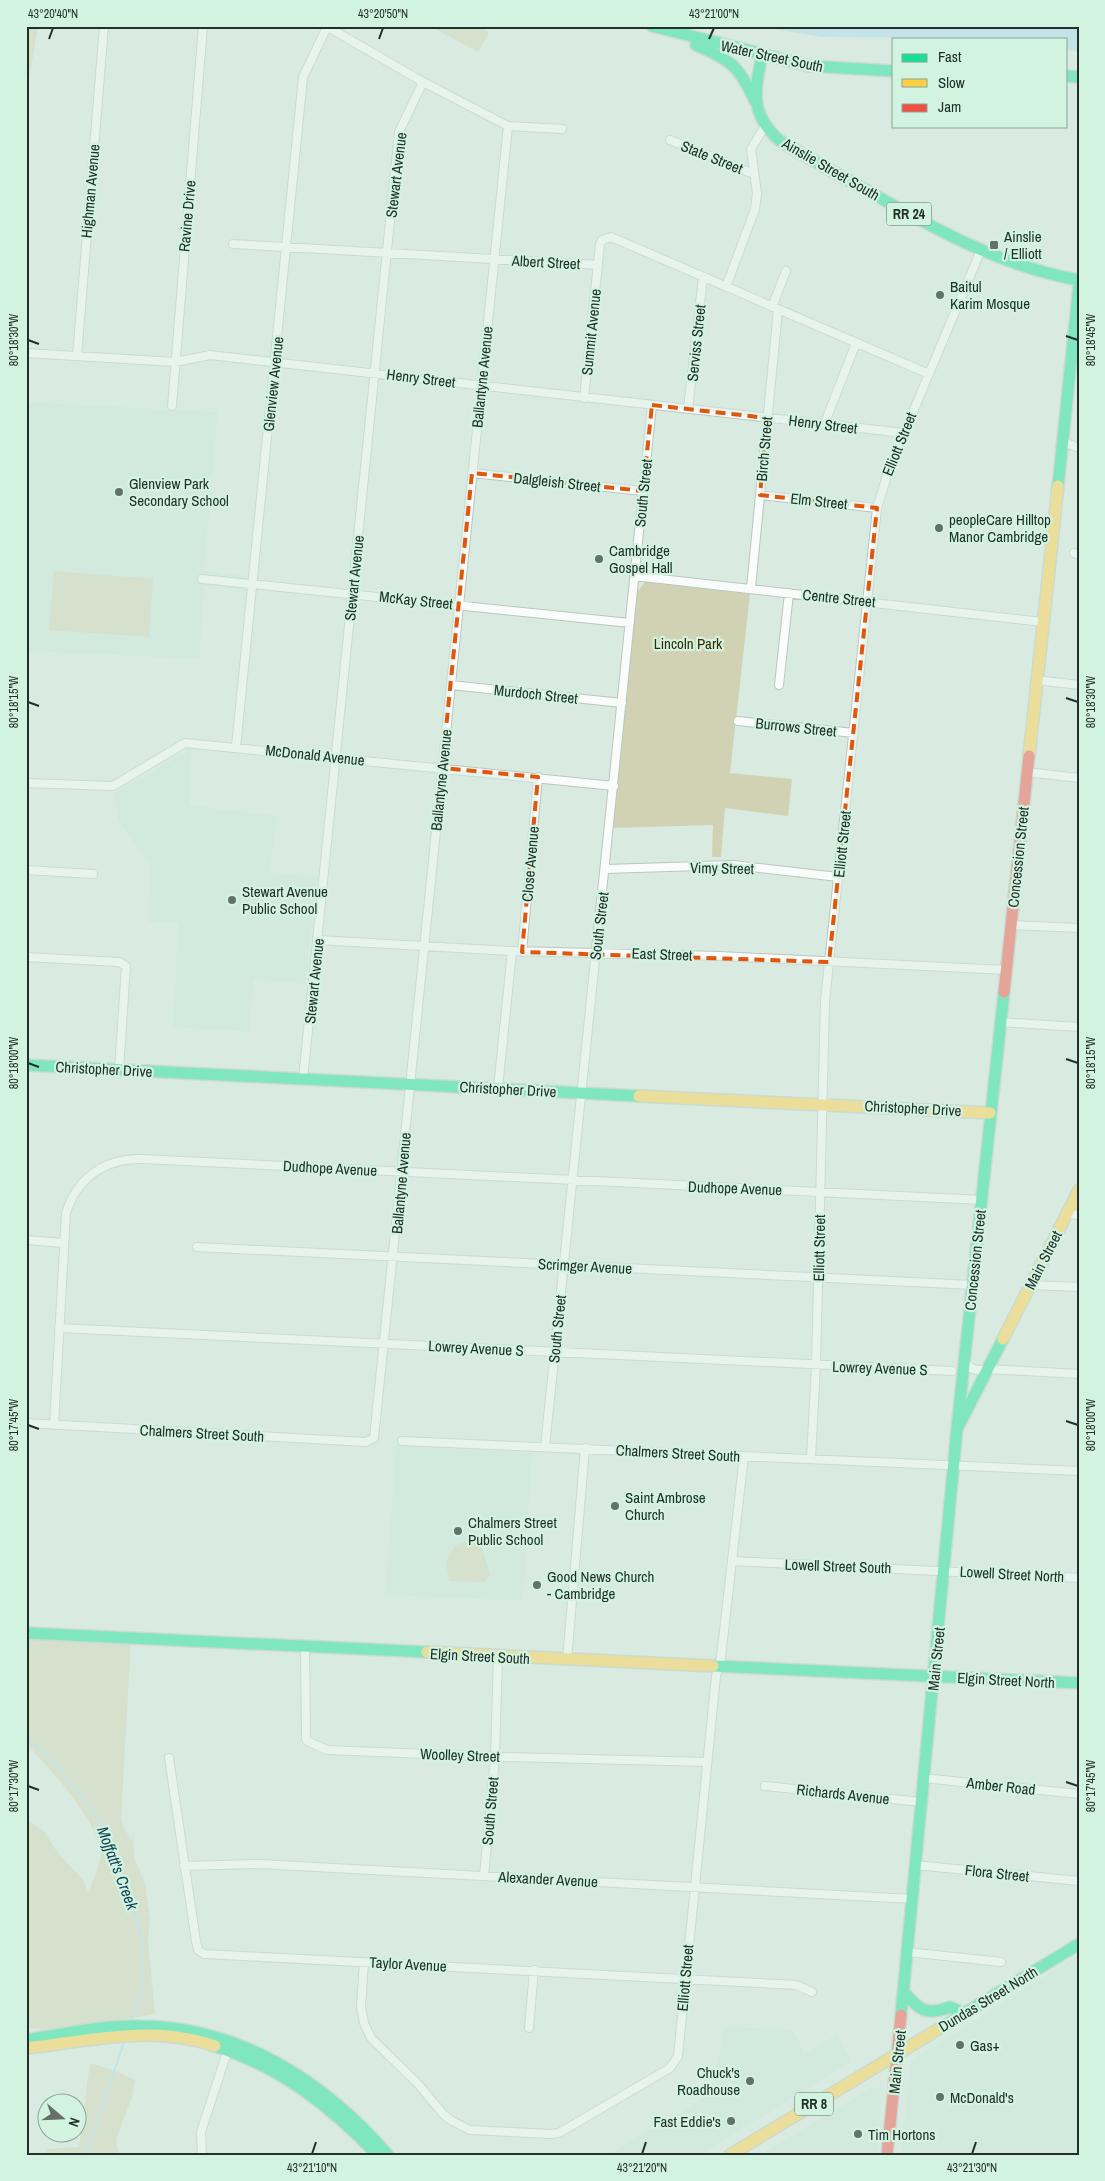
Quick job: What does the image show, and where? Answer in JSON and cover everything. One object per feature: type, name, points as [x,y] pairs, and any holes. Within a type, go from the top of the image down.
[{"type":"main road","name":"Water Street South","points":[[652,26],[762,55],[830,68],[892,72]]},
{"type":"main road","points":[[666,31],[733,63],[745,78],[756,103],[760,120],[764,126]]},
{"type":"main road","points":[[756,103],[762,55]]},
{"type":"main road","name":"Ainslie Street South","points":[[764,126],[779,140],[929,225],[981,250],[1035,272],[1079,280]]},
{"type":"main road","name":"Concession Street","points":[[957,1430],[1079,285]]},
{"type":"main road","name":"Christopher Drive","points":[[26,1065],[990,1113]]},
{"type":"main road","name":"Main Street","points":[[888,2155],[957,1430],[1079,1190]]},
{"type":"main road","name":"Elgin Street South","points":[[26,1633],[305,1648],[934,1676]]},
{"type":"main road","name":"Elgin Street North","points":[[934,1676],[1079,1683]]},
{"type":"main road","name":"Dundas Street North","points":[[897,2053],[1079,1944]]},
{"type":"main road","points":[[904,1992],[918,2007],[926,2011],[934,2012],[950,2007],[963,2013]]},
{"type":"main road","points":[[26,2040],[90,2029],[118,2031],[180,2028],[274,2062],[314,2085],[352,2115],[388,2155]]},
{"type":"main road","points":[[26,2048],[118,2031]]},
{"type":"main road","points":[[229,2046],[309,2093],[343,2120],[377,2155]]},
{"type":"main road","name":"RR 8","points":[[730,2155],[897,2053]]},
{"type":"street","name":"Highman Avenue","points":[[77,356],[104,26]]},
{"type":"street","name":"Ravine Drive","points":[[172,406],[203,26]]},
{"type":"street","points":[[327,27],[423,82],[508,126],[562,130]]},
{"type":"street","name":"Glenview Avenue","points":[[236,747],[303,77],[327,27]]},
{"type":"street","name":"Stewart Avenue","points":[[304,1078],[399,132],[423,82]]},
{"type":"street","name":"Ballantyne Avenue","points":[[375,1434],[508,126]]},
{"type":"street","points":[[726,287],[754,209],[757,194],[751,149],[764,126]]},
{"type":"street","name":"State Street","points":[[670,140],[754,174]]},
{"type":"street","name":"Albert Street","points":[[232,244],[598,265],[600,244],[602,240],[611,237],[929,374]]},
{"type":"street","name":"Elliott Street","points":[[812,1458],[824,1014],[877,508],[882,486],[981,250]]},
{"type":"street","name":"Summit Avenue","points":[[584,398],[598,265]]},
{"type":"street","name":"Birch Street","points":[[751,588],[775,308],[786,272]]},
{"type":"street","name":"Serviss Street","points":[[688,409],[703,277]]},
{"type":"street","points":[[824,424],[856,343]]},
{"type":"street","name":"Henry Street","points":[[26,353],[175,362],[210,356],[904,433]]},
{"type":"street","name":"South Street","points":[[546,1447],[554,1352],[652,405]]},
{"type":"street","points":[[1061,441],[1079,448]]},
{"type":"street","name":"Dalgleish Street","points":[[472,473],[643,491]]},
{"type":"street","name":"Elm Street","points":[[760,495],[877,508]]},
{"type":"street","name":"Centre Street","points":[[634,576],[1043,622]]},
{"type":"street","name":"McKay Street","points":[[202,579],[630,623]]},
{"type":"street","points":[[779,685],[789,593]]},
{"type":"street","points":[[1036,680],[1079,685]]},
{"type":"street","name":"Murdoch Street","points":[[450,685],[622,703]]},
{"type":"street","name":"Burrows Street","points":[[738,721],[854,733]]},
{"type":"street","name":"McDonald Avenue","points":[[26,783],[108,787],[120,782],[186,742],[614,786]]},
{"type":"street","points":[[1026,772],[1079,778]]},
{"type":"street","name":"Close Avenue","points":[[522,952],[538,777]]},
{"type":"street","name":"Vimy Street","points":[[605,869],[733,866],[838,877]]},
{"type":"street","points":[[26,870],[93,874]]},
{"type":"street","points":[[1011,925],[1079,928]]},
{"type":"street","name":"East Street","points":[[318,940],[522,952],[711,956],[1006,970]]},
{"type":"street","points":[[498,1088],[512,951]]},
{"type":"street","points":[[26,957],[119,962],[126,966],[118,1070]]},
{"type":"street","points":[[1000,1022],[1079,1027]]},
{"type":"street","name":"Dudhope Avenue","points":[[54,1425],[66,1214],[78,1188],[95,1171],[120,1160],[142,1159],[982,1200]]},
{"type":"street","points":[[1067,1214],[1079,1215]]},
{"type":"street","points":[[26,1240],[63,1243]]},
{"type":"street","name":"Scrimger Avenue","points":[[197,1247],[973,1285]]},
{"type":"street","points":[[1031,1285],[1079,1287]]},
{"type":"street","name":"Lowrey Avenue S","points":[[59,1328],[952,1371]]},
{"type":"street","points":[[965,1360],[971,1369],[976,1370],[1079,1374]]},
{"type":"street","name":"Chalmers Street South","points":[[26,1423],[366,1442],[374,1438],[375,1434]]},
{"type":"street","name":"Chalmers Street South","points":[[402,1441],[1079,1470]]},
{"type":"street","points":[[567,1660],[586,1448]]},
{"type":"street","name":"Elliott Street","points":[[364,1962],[361,2007],[364,2023],[371,2038],[418,2084],[444,2115],[464,2128],[479,2132],[559,2133],[670,2068],[678,2056],[716,1676],[721,1657],[744,1456]]},
{"type":"street","name":"Lowell Street South","points":[[732,1561],[945,1571]]},
{"type":"street","name":"Lowell Street North","points":[[945,1571],[1079,1578]]},
{"type":"street","name":"Woolley Street","points":[[305,1648],[306,1738],[307,1741],[316,1746],[328,1750],[495,1757],[707,1762]]},
{"type":"street","name":"South Street","points":[[484,1876],[495,1757],[498,1656]]},
{"type":"street","name":"Taylor Avenue","points":[[168,1758],[196,1941],[198,1950],[204,1954],[686,1978],[796,1985],[812,1992]]},
{"type":"street","name":"Amber Road","points":[[923,1778],[1079,1794]]},
{"type":"street","name":"Richards Avenue","points":[[765,1786],[921,1802]]},
{"type":"street","name":"Alexander Avenue","points":[[184,1866],[260,1864],[912,1899]]},
{"type":"street","name":"Flora Street","points":[[915,1865],[1079,1881]]},
{"type":"street","points":[[907,1952],[1001,1962]]},
{"type":"street","points":[[529,2028],[534,1970]]},
{"type":"street","points":[[202,2155],[201,2132],[229,2046]]},
{"type":"highlighted area","points":[[652,405],[767,418],[760,495],[877,508],[829,962],[522,952],[538,777],[442,768],[472,473],[643,491]]},
{"type":"shaded area","name":"Glenview Park Secondary School","points":[[26,402],[218,412],[204,571],[245,576],[247,573],[245,592],[242,589],[205,586],[199,659],[26,651]]},
{"type":"shaded area","name":"Stewart Avenue Public School","points":[[192,737],[190,805],[277,816],[270,872],[317,877],[306,984],[254,979],[250,1032],[173,1027],[178,923],[148,922],[149,863],[118,820],[114,794],[186,752]]},
{"type":"shaded area","name":"Chalmers Street Public School","points":[[396,1445],[532,1453],[523,1601],[385,1595]]},
{"type":"shaded area","points":[[1079,1954],[1079,2155],[900,2155],[911,2061]]},
{"type":"shaded area","points":[[725,2027],[792,2029],[805,2054],[837,2034],[852,2061],[700,2155],[607,2155],[710,2094]]},
{"type":"shaded area","points":[[882,2086],[877,2155],[760,2155],[871,2088]]},
{"type":"green space","points":[[26,26],[38,26],[26,96]]},
{"type":"green space","points":[[430,26],[480,26],[489,32],[478,52]]},
{"type":"green space","points":[[54,571],[153,579],[149,637],[49,630]]},
{"type":"green space","name":"Lincoln Park","points":[[645,582],[750,594],[730,773],[792,779],[788,816],[725,808],[721,857],[712,857],[713,825],[613,828],[637,592]]},
{"type":"green space","points":[[479,1537],[490,1575],[484,1582],[449,1581],[446,1562],[455,1546]]},
{"type":"green space","points":[[26,1634],[131,1639],[121,1819],[132,1841],[133,1832],[134,1857],[145,1883],[150,1920],[148,1941],[155,2014],[57,2030],[26,2028],[26,1819],[45,1832],[57,1852],[83,1880],[88,1892],[98,1869],[101,1855],[99,1842],[83,1812],[59,1780],[26,1744]]},
{"type":"green space","points":[[90,2063],[116,2071],[135,2080],[133,2094],[116,2140],[119,2155],[46,2155],[47,2149],[79,2147],[79,2144],[88,2144],[88,2094],[86,2094]]},
{"type":"water","points":[[755,26],[1079,26],[1079,52],[1068,50],[1068,38],[821,37]]},
{"type":"waterway","name":"Moffatt's Creek","points":[[26,1736],[58,1767],[100,1820],[126,1885],[142,1938],[142,1991],[131,2021]]},
{"type":"waterway","name":"Moffatt's Creek","points":[[86,2155],[125,2039]]},
{"type":"traffic: fast","points":[[652,26],[809,66],[892,71]]},
{"type":"traffic: fast","points":[[696,45],[718,55],[733,66],[739,72],[755,101]]},
{"type":"traffic: fast","points":[[762,55],[757,80],[757,101],[763,120],[769,130],[779,140],[899,209],[949,235],[999,257],[1052,274],[1079,280]]},
{"type":"traffic: fast","points":[[1068,76],[1079,77]]},
{"type":"traffic: fast","points":[[1058,486],[1079,285]]},
{"type":"traffic: fast","points":[[957,1429],[1004,992]]},
{"type":"traffic: fast","points":[[26,1065],[639,1096]]},
{"type":"traffic: fast","points":[[901,2015],[957,1429],[1003,1339]]},
{"type":"traffic: fast","points":[[26,1633],[427,1652]]},
{"type":"traffic: fast","points":[[713,1666],[1079,1683]]},
{"type":"traffic: fast","points":[[937,2030],[1079,1944]]},
{"type":"traffic: fast","points":[[904,1992],[924,2010],[935,2011],[950,2007],[963,2013]]},
{"type":"traffic: fast","points":[[26,2040],[82,2030],[125,2026],[176,2029],[211,2036],[245,2048],[277,2063],[308,2082],[337,2104],[388,2155]]},
{"type":"traffic: fast","points":[[215,2046],[261,2065],[303,2090],[341,2120],[377,2155]]},
{"type":"traffic: slow","points":[[1029,756],[1058,486]]},
{"type":"traffic: slow","points":[[639,1096],[990,1113]]},
{"type":"traffic: slow","points":[[1003,1339],[1079,1190]]},
{"type":"traffic: slow","points":[[427,1652],[713,1666]]},
{"type":"traffic: slow","points":[[730,2155],[937,2030]]},
{"type":"traffic: slow","points":[[26,2048],[97,2038],[144,2035],[191,2039],[215,2046]]},
{"type":"traffic: jam","points":[[1004,992],[1029,756]]},
{"type":"traffic: jam","points":[[887,2155],[901,2015]]},
{"type":"place","name":"Ainslie / Elliott","points":[[994,245]]},
{"type":"place","name":"Baitul Karim Mosque","points":[[940,295]]},
{"type":"place","name":"Glenview Park Secondary School","points":[[119,492]]},
{"type":"place","name":"peopleCare Hilltop Manor Cambridge","points":[[939,528]]},
{"type":"place","name":"Cambridge Gospel Hall","points":[[599,559]]},
{"type":"place","name":"Stewart Avenue Public School","points":[[232,900]]},
{"type":"place","name":"Saint Ambrose Church","points":[[615,1506]]},
{"type":"place","name":"Chalmers Street Public School","points":[[458,1531]]},
{"type":"place","name":"Good News Church - Cambridge","points":[[537,1585]]},
{"type":"place","name":"Gas+","points":[[960,2045]]},
{"type":"place","name":"Chuck's Roadhouse","points":[[750,2081]]},
{"type":"place","name":"McDonald's","points":[[940,2097]]},
{"type":"place","name":"Fast Eddie's","points":[[731,2121]]},
{"type":"place","name":"Tim Hortons","points":[[858,2134]]}]
